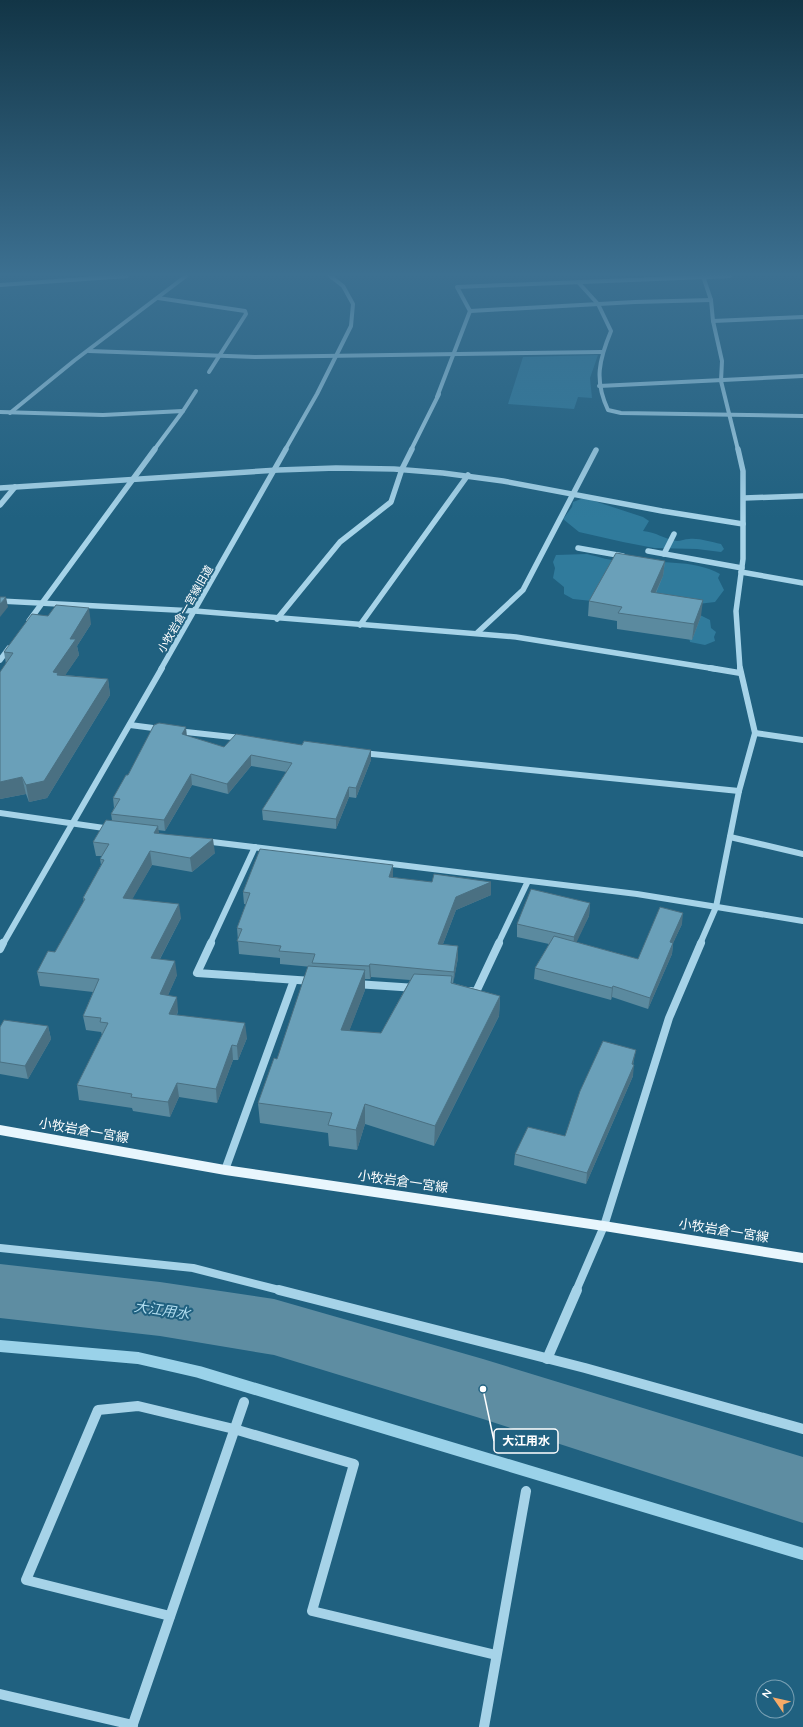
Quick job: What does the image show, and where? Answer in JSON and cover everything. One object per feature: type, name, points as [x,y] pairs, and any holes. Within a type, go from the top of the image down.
[{"type":"main road","name":"小牧岩倉一宮線","points":[[0,1130],[225,1170],[604,1226],[803,1258]]},
{"type":"street","points":[[10,413],[50,378],[81,357]]},
{"type":"street","points":[[209,372],[220,357]]},
{"type":"street","name":"小牧岩倉一宮線旧道","points":[[0,948],[195,611],[317,394],[335,357]]},
{"type":"street","points":[[277,619],[340,542],[391,502],[402,469],[437,398],[454,357]]},
{"type":"street","points":[[601,357],[597,378],[603,401],[608,410],[621,413],[803,416]]},
{"type":"street","points":[[548,1359],[604,1226],[669,1018],[716,907],[740,791],[755,733],[740,673],[736,611],[742,570],[744,498],[743,471],[721,381],[721,357]]},
{"type":"street","points":[[599,386],[803,376]]},
{"type":"street","points":[[23,629],[183,411],[196,391]]},
{"type":"street","points":[[0,412],[103,415],[183,411]]},
{"type":"street","points":[[477,634],[523,590],[596,450]]},
{"type":"street","points":[[0,488],[133,478],[274,470],[342,467],[402,469],[468,475],[573,493],[649,509],[743,524]]},
{"type":"street","points":[[360,625],[468,475]]},
{"type":"street","points":[[0,505],[15,487]]},
{"type":"street","points":[[744,498],[803,496]]},
{"type":"street","points":[[664,554],[674,534]]},
{"type":"street","points":[[578,548],[628,558]]},
{"type":"street","points":[[648,551],[654,555],[664,554],[803,583]]},
{"type":"street","points":[[0,601],[195,611],[277,619],[516,637],[740,673]]},
{"type":"street","points":[[0,660],[14,642]]},
{"type":"street","points":[[130,725],[247,739]]},
{"type":"street","points":[[755,733],[803,740]]},
{"type":"street","points":[[357,752],[740,791]]},
{"type":"street","points":[[0,812],[118,830]]},
{"type":"street","points":[[730,837],[803,854]]},
{"type":"street","points":[[194,840],[637,894],[803,921]]},
{"type":"street","points":[[256,847],[197,973],[318,982]]},
{"type":"street","points":[[460,991],[476,992],[528,881]]},
{"type":"street","points":[[225,1170],[294,980]]},
{"type":"street","points":[[350,984],[421,988]]},
{"type":"street","points":[[0,1248],[193,1268],[548,1359],[803,1429]]},
{"type":"street","points":[[0,1694],[132,1726],[244,1402]]},
{"type":"street","points":[[170,1616],[26,1580],[98,1410],[138,1406],[234,1430],[354,1464],[312,1611],[496,1655]]},
{"type":"street","points":[[484,1727],[526,1491]]},
{"type":"shaded area","points":[[523,357],[597,357],[590,378],[592,398],[578,397],[574,409],[508,404]]},
{"type":"shaded area","points":[[581,499],[588,499],[643,517],[649,521],[643,531],[677,541],[688,539],[705,540],[721,544],[724,549],[721,552],[697,549],[654,548],[579,532],[563,519],[572,507],[573,502]]},
{"type":"shaded area","points":[[587,554],[618,561],[686,564],[710,569],[720,574],[718,578],[724,590],[715,602],[698,604],[592,601],[573,599],[564,594],[564,587],[553,578],[555,568],[553,562],[556,555]]},
{"type":"shaded area","points":[[700,615],[710,620],[711,628],[716,632],[714,637],[715,641],[705,645],[690,642],[689,637]]},
{"type":"building","points":[[616,553],[665,561],[651,592],[703,600],[694,624],[618,613],[622,607],[589,601]]},
{"type":"building","points":[[0,597],[6,597],[0,604]]},
{"type":"building","points":[[56,605],[89,608],[70,639],[76,639],[53,672],[58,673],[57,675],[108,679],[44,781],[26,785],[22,777],[0,782],[0,672],[13,653],[4,652],[32,614],[48,616]]},
{"type":"building","points":[[159,723],[186,727],[182,734],[224,747],[236,734],[302,745],[304,741],[371,750],[356,788],[349,787],[336,819],[262,810],[292,763],[251,755],[227,784],[191,774],[164,820],[111,814],[120,799],[113,798],[126,775],[128,775],[154,725]]},
{"type":"building","points":[[106,820],[158,826],[154,833],[213,839],[190,858],[150,851],[123,898],[179,904],[151,958],[175,961],[160,994],[177,997],[169,1014],[245,1023],[237,1046],[232,1045],[216,1089],[177,1083],[168,1102],[131,1097],[132,1094],[77,1085],[108,1023],[100,1022],[101,1018],[83,1016],[99,979],[37,972],[48,951],[55,952],[85,899],[83,898],[104,860],[100,859],[109,844],[93,842]]},
{"type":"building","points":[[260,849],[393,865],[389,877],[432,882],[434,874],[491,882],[456,897],[438,944],[458,946],[454,972],[370,964],[369,966],[312,963],[315,954],[279,951],[281,946],[237,941],[242,929],[237,928],[250,893],[243,892]]},
{"type":"building","points":[[531,889],[590,903],[574,937],[517,924]]},
{"type":"building","points":[[660,907],[683,913],[670,942],[673,943],[650,998],[613,986],[612,988],[535,968],[554,936],[638,959]]},
{"type":"building","points":[[308,966],[365,970],[341,1030],[381,1033],[414,974],[452,976],[451,983],[500,996],[435,1126],[365,1104],[356,1130],[328,1125],[332,1113],[258,1103],[274,1058],[277,1059]]},
{"type":"building","points":[[4,1020],[48,1026],[25,1066],[0,1062],[0,1027]]},
{"type":"building","points":[[603,1041],[636,1050],[632,1064],[634,1065],[587,1173],[515,1154],[528,1127],[565,1136],[580,1091]]},
{"type":"waterway","name":"大江用水","points":[[0,1291],[160,1309],[274,1327],[483,1389],[803,1490]]},
{"type":"waterway","points":[[0,1346],[138,1358],[199,1372],[803,1554]]},
{"type":"place","name":"大江用水","points":[[483,1389]]}]
